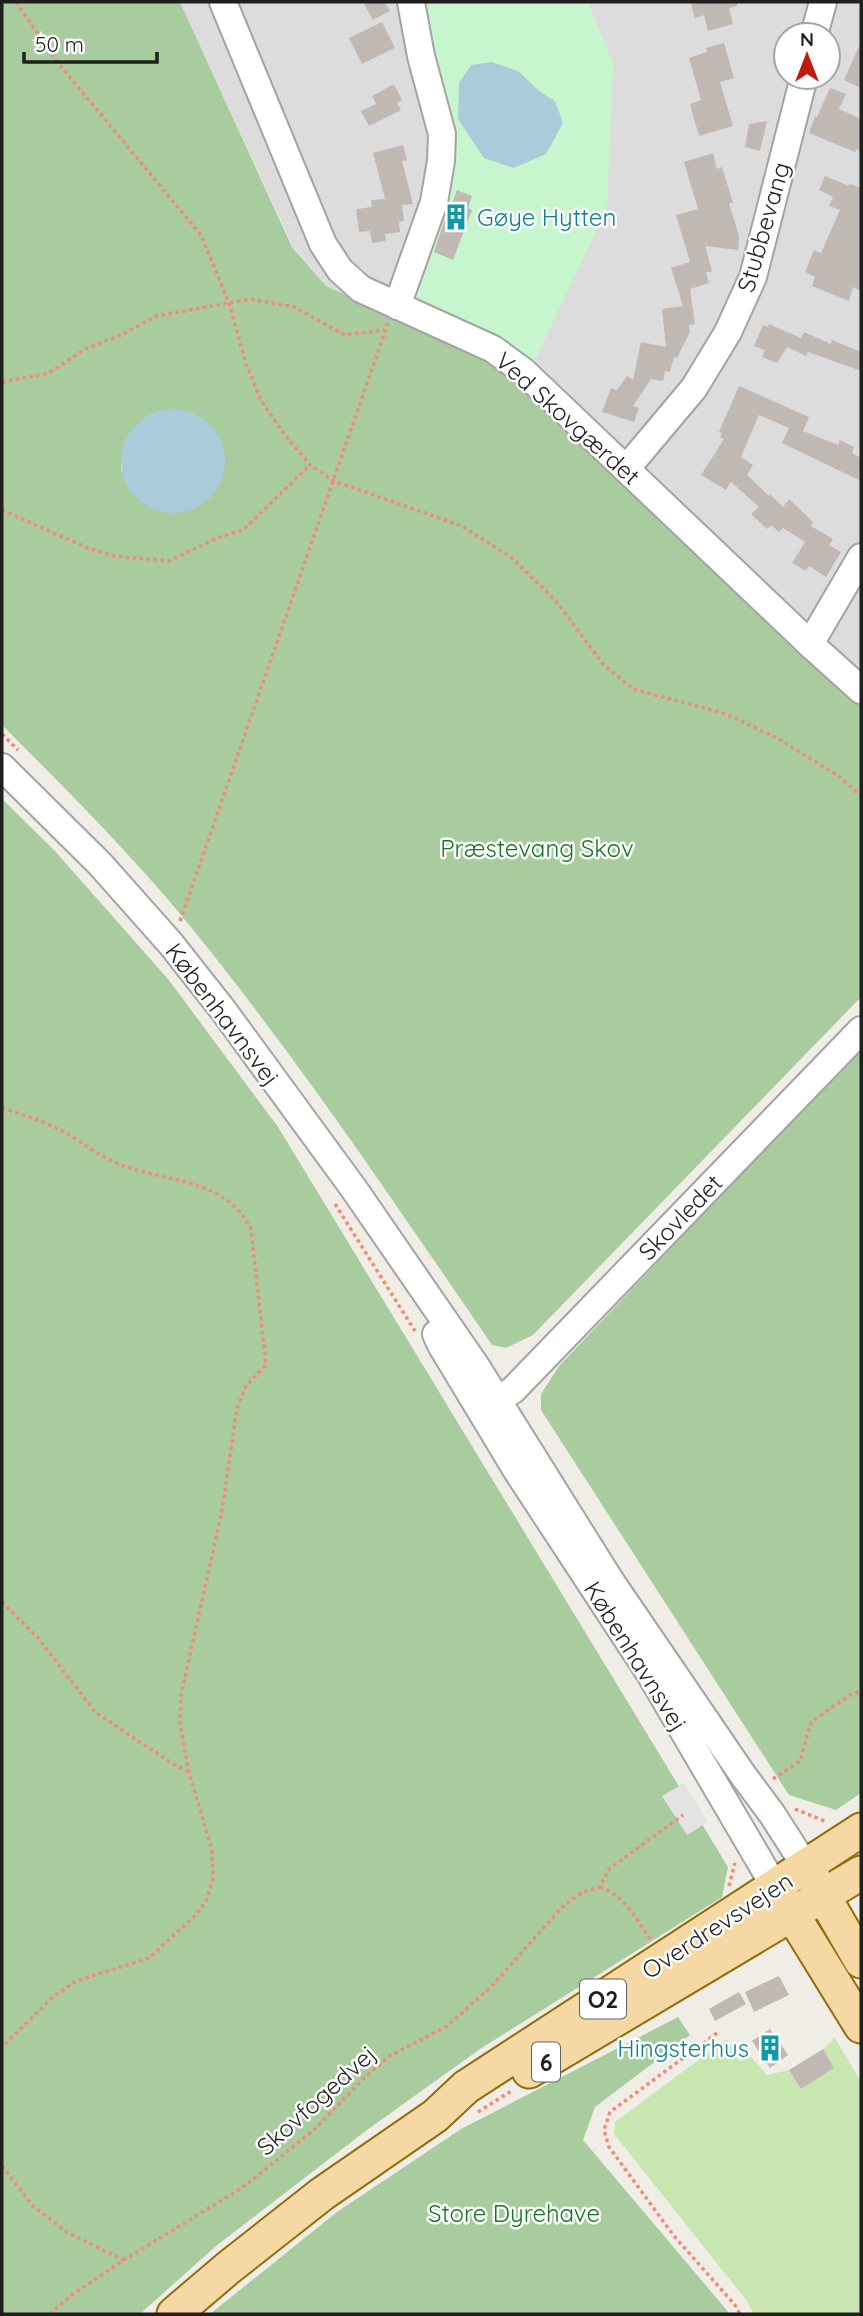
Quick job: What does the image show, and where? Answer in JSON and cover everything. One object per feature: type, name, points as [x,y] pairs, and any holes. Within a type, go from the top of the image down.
[{"type":"main road","name":"Overdrevsvejen","points":[[174,2314],[321,2194],[435,2116],[466,2087],[806,1867],[849,1828]]},
{"type":"main road","name":"Københavnsvej","points":[[806,1867],[861,1961]]},
{"type":"main road","name":"Overdrevsvejen","points":[[435,2116],[539,2066],[861,1874]]},
{"type":"main road","name":"Københavnsvej","points":[[775,1886],[861,2026]]},
{"type":"street","name":"Ved Skovgærdet","points":[[223,2],[323,244],[340,270],[361,289],[493,349],[523,371],[861,690]]},
{"type":"street","points":[[397,306],[434,202],[441,161],[442,134],[421,56],[411,2]]},
{"type":"street","points":[[818,21],[823,2]]},
{"type":"street","name":"Stubbevang","points":[[626,468],[694,388],[733,321],[753,276],[800,91]]},
{"type":"street","points":[[810,644],[861,557]]},
{"type":"street","name":"Københavnsvej","points":[[2,767],[100,864],[171,944],[223,1010],[346,1178],[417,1283],[775,1886]]},
{"type":"street","name":"Skovledet","points":[[489,1406],[513,1390],[861,1030]]},
{"type":"street","name":"Københavnsvej","points":[[489,1406],[806,1867]]},
{"type":"path","points":[[16,2],[59,64],[201,235],[229,303],[246,364],[261,401],[310,465],[334,481],[462,526],[512,558],[556,601],[603,664],[633,689],[726,714],[779,739],[839,777],[861,796]]},
{"type":"path","points":[[2,382],[49,373],[85,349],[121,335],[157,316],[251,299],[294,307],[345,335],[384,330]]},
{"type":"path","points":[[171,944],[334,481],[384,330],[397,306]]},
{"type":"path","points":[[2,510],[85,547],[114,556],[169,561],[217,538],[243,530],[310,465]]},
{"type":"path","points":[[2,1108],[59,1129],[113,1162],[194,1183],[221,1196],[243,1212],[251,1229],[266,1365],[246,1386],[237,1409],[221,1516],[181,1695],[180,1725],[189,1772],[212,1850],[213,1879],[206,1901],[196,1915],[149,1958],[76,1981],[54,1996],[2,2047]]},
{"type":"path","points":[[2,1602],[38,1638],[95,1712],[189,1772]]},
{"type":"path","points":[[771,1780],[800,1761],[811,1722],[850,1695],[861,1691]]},
{"type":"path","points":[[789,1806],[849,1828]]},
{"type":"path","name":"Skovfogedvej","points":[[50,2314],[73,2294],[124,2260],[242,2188],[314,2129],[388,2057],[447,2026],[492,1986],[561,1908],[581,1893],[600,1887],[609,1869],[683,1815]]},
{"type":"path","points":[[729,1887],[735,1861]]},
{"type":"path","points":[[600,1887],[613,1892],[625,1903],[664,1961]]},
{"type":"path","points":[[717,2032],[610,2112],[604,2130],[609,2147],[674,2236],[740,2314]]},
{"type":"path","points":[[470,2117],[514,2089]]},
{"type":"path","points":[[2,2165],[33,2206],[68,2233],[124,2260]]},
{"type":"shaded area","points":[[180,2],[861,2],[861,702],[488,359],[326,286],[293,247]]},
{"type":"shaded area","points":[[684,1783],[708,1822],[687,1835],[662,1796]]},
{"type":"green space","name":"Præstevang Skov","points":[[2,2],[180,2],[292,247],[326,286],[488,359],[522,385],[861,702],[861,997],[533,1335],[506,1348],[492,1345],[318,1094],[245,995],[134,861],[2,725]],"holes":[[[168,410],[185,411],[121,471],[127,439],[139,424]]]},
{"type":"green space","points":[[420,2],[588,2],[613,64],[607,208],[532,366],[412,302],[448,164]]},
{"type":"green space","points":[[2,799],[54,850],[168,979],[278,1127],[728,1867],[722,1897],[480,2049],[367,2130],[216,2246],[140,2314],[2,2314]]},
{"type":"green space","points":[[861,1048],[861,1793],[836,1810],[789,1795],[541,1410],[541,1394],[559,1366]]},
{"type":"green space","name":"Store Dyrehave","points":[[678,2017],[690,2035],[595,2107],[583,2140],[730,2314],[210,2314],[337,2212],[461,2129]]},
{"type":"green space","points":[[835,2038],[861,2082],[861,2314],[754,2314],[747,2301],[614,2134],[615,2122],[727,2039],[739,2061],[750,2056],[767,2075],[789,2070],[801,2089],[834,2068],[823,2049]]},
{"type":"water","points":[[492,62],[518,71],[539,91],[555,101],[563,123],[546,154],[514,168],[484,158],[458,119],[459,83],[471,65]]},
{"type":"water","points":[[173,409],[193,413],[216,432],[221,441],[225,461],[221,481],[202,504],[193,509],[173,513],[153,509],[130,490],[125,481],[121,461],[125,441],[144,418],[153,413]]},
{"type":"building","points":[[363,2],[385,2],[390,11],[373,20]]},
{"type":"building","points":[[737,2],[737,6],[729,8],[733,24],[708,31],[704,15],[695,18],[691,4]]},
{"type":"building","points":[[382,22],[395,48],[362,64],[349,38]]},
{"type":"building","points":[[861,42],[861,88],[844,80]]},
{"type":"building","points":[[724,43],[734,78],[720,82],[733,126],[699,136],[690,104],[701,100],[689,58],[707,52],[706,48]]},
{"type":"building","points":[[394,84],[402,100],[397,103],[401,110],[369,126],[361,111],[376,104],[372,96]]},
{"type":"building","points":[[829,91],[846,94],[839,109],[861,119],[861,152],[809,133],[815,116],[817,117]]},
{"type":"building","points":[[767,121],[760,151],[745,147],[749,124]]},
{"type":"building","points":[[403,145],[407,160],[402,161],[413,204],[402,205],[404,221],[399,222],[400,232],[385,234],[386,241],[372,243],[370,231],[359,232],[356,209],[372,207],[371,200],[385,199],[373,153]]},
{"type":"building","points":[[713,153],[717,169],[722,167],[733,203],[729,203],[739,236],[738,250],[705,246],[712,271],[706,273],[709,283],[690,289],[695,324],[689,325],[690,332],[677,358],[674,357],[670,372],[665,371],[663,381],[651,379],[633,406],[639,408],[634,422],[602,412],[611,388],[617,390],[627,376],[633,380],[641,342],[666,347],[662,309],[683,306],[671,268],[690,262],[676,215],[698,209],[684,162]]},
{"type":"building","points":[[825,176],[861,188],[861,291],[853,287],[849,301],[812,286],[815,277],[805,272],[814,250],[821,253],[840,210],[829,206],[833,197],[819,190]]},
{"type":"building","name":"Gøye Hytten","points":[[457,190],[472,196],[468,208],[472,210],[453,260],[434,252]]},
{"type":"building","points":[[769,324],[801,338],[804,332],[831,344],[832,340],[861,352],[861,371],[808,352],[806,356],[787,347],[777,363],[762,357],[765,350],[754,346],[763,325],[768,327]]},
{"type":"building","points":[[739,386],[809,417],[803,431],[838,445],[840,440],[854,447],[852,453],[861,458],[861,481],[782,443],[789,428],[759,415],[741,457],[753,465],[747,475],[769,496],[770,494],[783,507],[789,499],[813,522],[811,526],[833,539],[829,545],[841,552],[826,577],[809,566],[806,571],[792,563],[805,542],[783,528],[779,532],[771,525],[767,529],[751,514],[759,507],[731,482],[726,490],[701,475],[724,439],[719,432]]},
{"type":"building","points":[[779,1976],[789,1995],[754,2012],[745,1992]]},
{"type":"building","points":[[739,1992],[746,2004],[715,2021],[709,2009]]},
{"type":"building","name":"Hingsterhus","points":[[770,2029],[788,2055],[770,2068],[752,2041]]},
{"type":"building","points":[[823,2049],[834,2068],[801,2089],[789,2070]]},
{"type":"place","name":"Gøye Hytten","points":[[456,217]]},
{"type":"place","name":"Hingsterhus","points":[[770,2048]]}]
